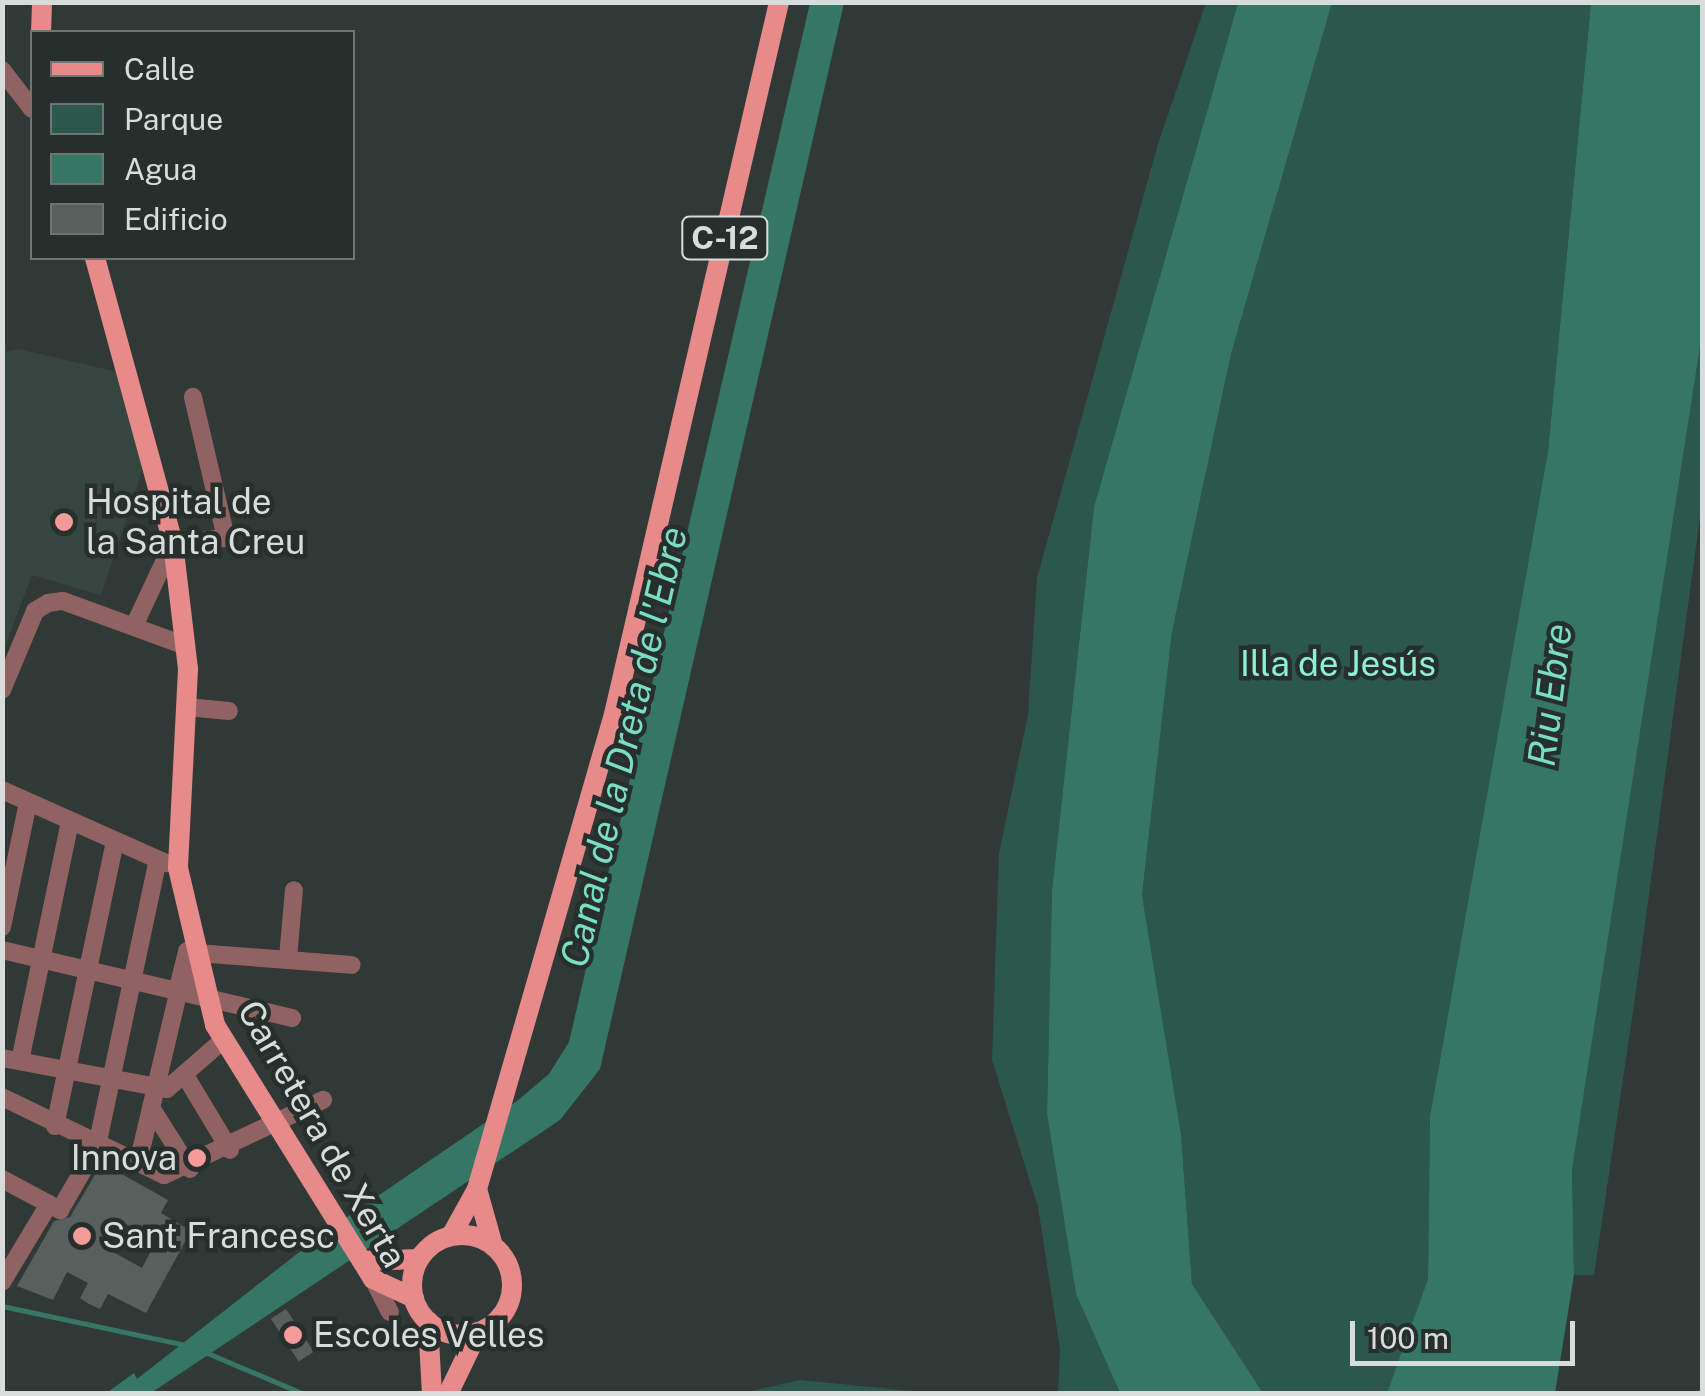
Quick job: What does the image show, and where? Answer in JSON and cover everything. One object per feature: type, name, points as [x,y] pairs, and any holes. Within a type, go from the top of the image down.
[{"type":"main road","points":[[41,30],[42,2]]},
{"type":"main road","name":"C-12","points":[[419,1259],[451,1236],[478,1186],[614,714],[779,2]]},
{"type":"main road","points":[[96,260],[173,542],[186,646]]},
{"type":"main road","name":"Carretera de Xerta","points":[[186,646],[187,707],[168,864],[192,952],[222,1040],[337,1226],[369,1264]]},
{"type":"main road","points":[[448,1394],[478,1332],[500,1316],[512,1291],[493,1246],[478,1186]]},
{"type":"main road","points":[[451,1236],[493,1246]]},
{"type":"main road","points":[[369,1264],[419,1259],[409,1297],[390,1312]]},
{"type":"main road","points":[[369,1264],[409,1297],[428,1321],[452,1333],[478,1332]]},
{"type":"main road","points":[[428,1321],[432,1394]]},
{"type":"street","points":[[2,70],[30,106]]},
{"type":"street","points":[[134,626],[173,542],[226,538],[194,397]]},
{"type":"street","points":[[2,690],[35,611],[55,601],[186,646]]},
{"type":"street","points":[[187,707],[229,711]]},
{"type":"street","points":[[2,790],[168,864],[132,983],[97,1146],[60,1210],[2,1179]]},
{"type":"street","points":[[3,924],[28,803]]},
{"type":"street","points":[[70,822],[43,958],[12,1060],[157,1088],[186,1077],[222,1040]]},
{"type":"street","points":[[55,1126],[115,841]]},
{"type":"street","points":[[288,958],[294,890]]},
{"type":"street","points":[[2,950],[292,1018]]},
{"type":"street","points":[[192,952],[352,965]]},
{"type":"street","points":[[138,1164],[178,994]]},
{"type":"street","points":[[186,1077],[230,1150]]},
{"type":"street","points":[[2,1098],[164,1175],[190,1169],[274,1129],[322,1100]]},
{"type":"street","points":[[152,1109],[190,1169]]},
{"type":"street","points":[[4,1282],[49,1204]]},
{"type":"street","name":"Carretera de Xerta","points":[[369,1264],[390,1312]]},
{"type":"shaded area","name":"Hospital de la Santa Creu","points":[[19,349],[117,372],[143,468],[101,595],[32,575],[3,652],[3,352]]},
{"type":"green space","points":[[1206,3],[1238,3],[1094,507],[1052,890],[1047,1114],[1076,1294],[1120,1393],[1058,1393],[1060,1349],[1038,1207],[992,1060],[999,853],[1028,715],[1037,578],[1158,144]]},
{"type":"green space","name":"Illa de Jesús","points":[[1332,3],[1591,3],[1548,451],[1430,1116],[1428,1279],[1387,1394],[1263,1393],[1192,1284],[1181,1134],[1142,895],[1172,632],[1231,354]]},
{"type":"green space","points":[[1702,334],[1702,502],[1636,991],[1594,1275],[1574,1275],[1572,1170]]},
{"type":"green space","points":[[800,1380],[890,1389],[932,1393],[744,1393]]},
{"type":"water","points":[[810,3],[844,3],[600,1069],[560,1120],[151,1393],[105,1394],[134,1373],[137,1379],[325,1232],[517,1101],[549,1074],[569,1042]]},
{"type":"water","points":[[1238,3],[1332,3],[1231,354],[1172,632],[1142,895],[1181,1134],[1192,1284],[1263,1393],[1120,1393],[1076,1294],[1047,1114],[1052,890],[1094,507]]},
{"type":"water","name":"Riu Ebre","points":[[1591,3],[1702,3],[1702,334],[1572,1170],[1574,1275],[1555,1393],[1387,1393],[1428,1279],[1430,1116],[1548,451]]},
{"type":"building","name":"Sant Francesc","points":[[102,1163],[168,1200],[161,1213],[191,1231],[146,1313],[108,1294],[100,1309],[89,1304],[80,1298],[88,1283],[67,1272],[53,1300],[17,1286],[54,1221],[70,1217]],"holes":[[[126,1224],[156,1241],[142,1268],[111,1251]]]},
{"type":"building","name":"Escoles Velles","points":[[286,1309],[314,1352],[299,1362],[271,1319]]},
{"type":"waterway","points":[[2,1306],[185,1345]]},
{"type":"waterway","points":[[205,1352],[304,1394]]},
{"type":"waterway","points":[[773,1394],[856,1394]]},
{"type":"place","name":"Hospital de la Santa Creu","points":[[64,522]]},
{"type":"place","name":"Innova","points":[[197,1158]]},
{"type":"place","name":"Sant Francesc","points":[[82,1236]]},
{"type":"place","name":"Escoles Velles","points":[[293,1335]]},
{"type":"water label","name":"Canal de la Dreta de l'Ebre","points":[[624,747]]}]
